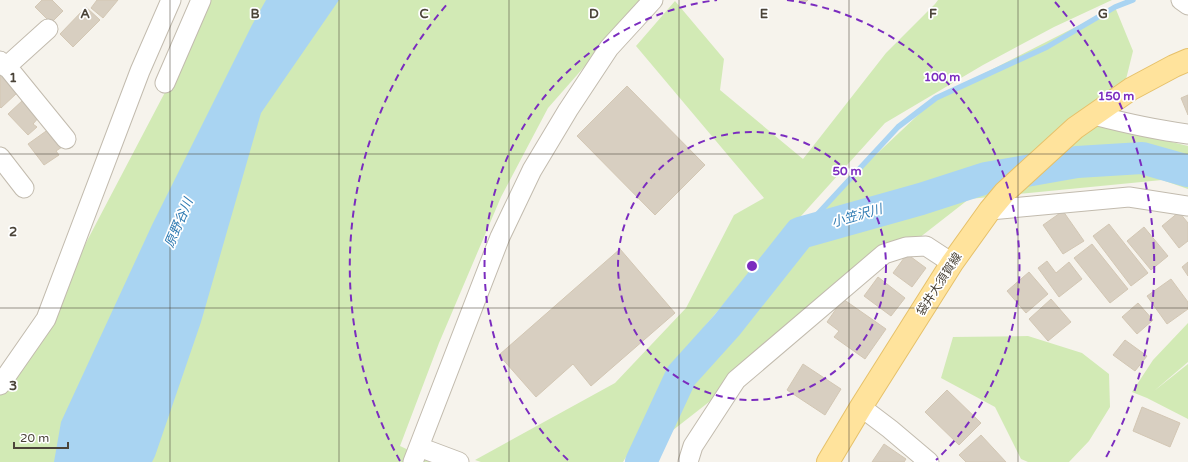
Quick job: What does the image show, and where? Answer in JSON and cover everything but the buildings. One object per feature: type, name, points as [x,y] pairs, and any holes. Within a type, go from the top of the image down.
[{"type":"main road","name":"袋井大須賀線","points":[[828,462],[952,263],[990,210],[1005,192],[1075,128],[1131,89],[1188,60]]},
{"type":"street","points":[[0,385],[46,319],[140,71],[171,0]]},
{"type":"street","points":[[165,83],[201,0]]},
{"type":"street","points":[[459,462],[416,454],[500,237],[532,170],[568,110],[609,48],[653,0]]},
{"type":"street","points":[[1181,0],[1188,5]]},
{"type":"street","points":[[48,29],[3,64],[66,139]]},
{"type":"street","points":[[1094,115],[1125,123],[1188,134]]},
{"type":"street","points":[[0,157],[24,188]]},
{"type":"street","points":[[990,210],[1129,197],[1188,206]]},
{"type":"street","points":[[688,462],[693,446],[736,380],[884,254],[906,247],[926,246],[952,263]]},
{"type":"street","points":[[861,407],[890,428],[929,462]]},
{"type":"green space","points":[[207,0],[645,0],[628,17],[548,108],[501,197],[439,343],[400,446],[434,462],[0,462],[0,375],[46,319],[184,56]]},
{"type":"green space","points":[[938,0],[1112,0],[1054,27],[983,65],[885,123],[764,257],[705,326],[623,462],[481,462],[475,460],[615,383],[686,308],[734,215],[764,198],[636,46],[675,1],[724,59],[720,90],[803,159],[886,53]]},
{"type":"green space","points":[[1115,7],[1133,51],[1114,128],[1188,146],[1188,189],[1162,180],[969,199],[645,452],[727,325],[849,180],[936,98]]},
{"type":"green space","points":[[1188,323],[1188,362],[1154,391],[1188,364],[1188,419],[1132,392],[1153,360]]},
{"type":"green space","points":[[1028,336],[1082,353],[1109,374],[1110,407],[1089,441],[1069,462],[1028,462],[1021,459],[995,407],[941,378],[953,337]]},
{"type":"water","name":"原野谷川","points":[[266,0],[339,0],[261,113],[201,322],[155,456],[152,462],[54,462],[61,422],[152,225]]},
{"type":"waterway","points":[[800,233],[898,127],[936,98],[1047,47],[1115,7],[1133,0]]},
{"type":"waterway","name":"小笠沢川","points":[[641,462],[681,376],[727,325],[800,233],[921,199],[986,178],[1077,162],[1142,158],[1188,171]]}]
